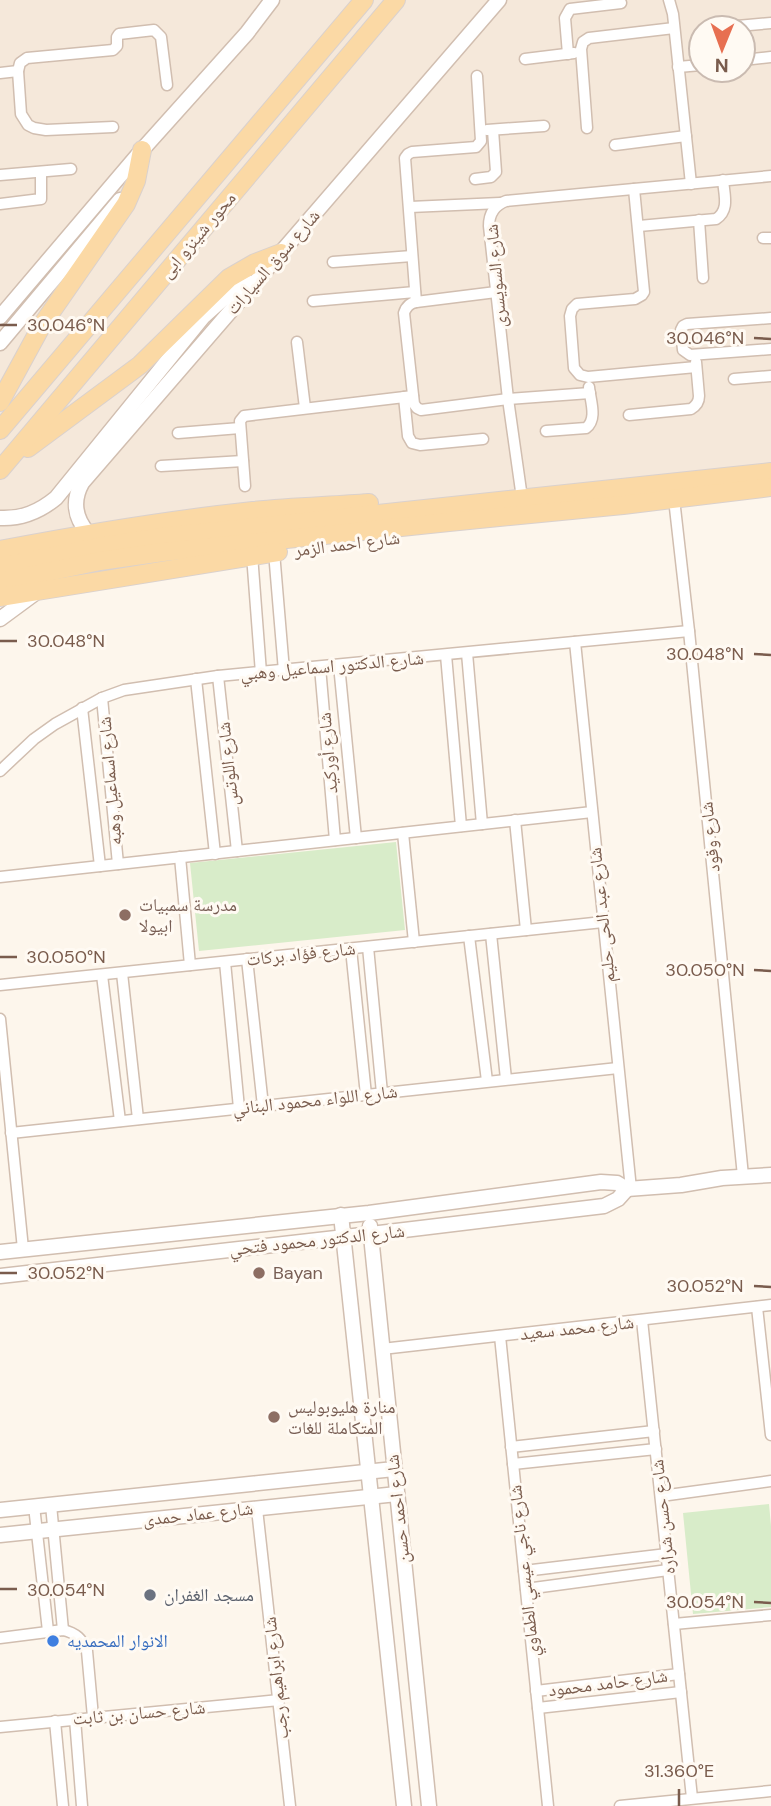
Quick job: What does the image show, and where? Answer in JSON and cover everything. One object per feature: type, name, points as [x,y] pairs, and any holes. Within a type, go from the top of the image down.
[{"type":"main road","name":"محور شينزو ابى","points":[[0,430],[364,0]]},
{"type":"main road","name":"محور شينزو ابى","points":[[2,467],[396,0]]},
{"type":"main road","points":[[0,402],[42,325],[127,204],[136,181],[138,154]]},
{"type":"main road","points":[[2,467],[140,365],[229,278],[255,263],[281,253]]},
{"type":"main road","name":"شارع احمد الزمر","points":[[95,547],[162,537],[500,500],[768,479]]},
{"type":"main road","name":"شارع احمد الزمر","points":[[0,597],[252,555],[400,539],[413,534],[423,524],[674,499],[768,479]]},
{"type":"main road","points":[[0,550],[95,547],[177,551],[423,524]]},
{"type":"main road","points":[[0,567],[95,547]]},
{"type":"main road","points":[[0,582],[95,547]]},
{"type":"street","points":[[0,317],[138,154],[247,33],[272,0]]},
{"type":"street","name":"شارع سوق السيارات","points":[[95,547],[80,522],[76,509],[82,483],[499,0]]},
{"type":"street","points":[[669,0],[673,14],[691,184]]},
{"type":"street","points":[[673,14],[676,0]]},
{"type":"street","points":[[568,54],[565,18],[570,9],[621,4]]},
{"type":"street","points":[[587,128],[581,52],[583,42],[589,38],[674,28]]},
{"type":"street","points":[[113,127],[46,130],[28,125],[21,114],[18,71],[20,63],[27,58],[113,50],[117,47],[119,34],[154,30],[161,37],[167,85]]},
{"type":"street","points":[[525,58],[581,52]]},
{"type":"street","points":[[678,67],[687,66]]},
{"type":"street","points":[[0,73],[18,71]]},
{"type":"street","points":[[477,76],[481,143],[476,147],[412,152],[404,161],[410,207],[415,297],[404,313],[409,396],[408,436],[412,443],[420,445],[483,439]]},
{"type":"street","points":[[480,131],[544,125]]},
{"type":"street","points":[[475,179],[491,177],[496,172],[493,130]]},
{"type":"street","points":[[615,145],[686,136]]},
{"type":"street","points":[[0,344],[119,201],[129,183],[138,154]]},
{"type":"street","points":[[0,175],[71,169]]},
{"type":"street","points":[[0,204],[40,200],[41,172]]},
{"type":"street","name":"شارع السويسرى","points":[[522,498],[496,292],[489,219],[491,213],[500,203],[506,201],[771,176]]},
{"type":"street","points":[[639,226],[716,219],[724,211],[723,180]]},
{"type":"street","points":[[634,189],[644,288],[642,295],[635,299],[577,304],[570,312],[575,368],[580,375],[589,377],[771,349]]},
{"type":"street","points":[[410,207],[500,203]]},
{"type":"street","points":[[699,220],[703,278]]},
{"type":"street","points":[[333,262],[412,256]]},
{"type":"street","points":[[0,518],[34,512],[55,498],[203,317],[223,299],[258,280]]},
{"type":"street","points":[[313,301],[496,292]]},
{"type":"street","points":[[629,415],[691,409],[697,404],[699,396],[696,361],[683,350],[681,330],[685,324],[771,317]]},
{"type":"street","points":[[297,342],[305,408]]},
{"type":"street","points":[[734,379],[771,376]]},
{"type":"street","points":[[546,431],[586,428],[591,424],[593,419],[589,377]]},
{"type":"street","points":[[409,396],[421,410],[508,399],[590,393]]},
{"type":"street","points":[[245,486],[240,428],[240,419],[244,416],[409,396]]},
{"type":"street","points":[[178,433],[240,428]]},
{"type":"street","points":[[161,466],[243,461]]},
{"type":"street","name":"شارع وقود","points":[[674,499],[743,1176]]},
{"type":"street","points":[[274,552],[284,670]]},
{"type":"street","points":[[252,555],[261,673]]},
{"type":"street","points":[[0,620],[40,590]]},
{"type":"street","name":"شارع الدكتور اسماعيل وهبي","points":[[0,771],[34,739],[55,724],[102,698],[124,690],[218,676],[689,631]]},
{"type":"street","name":"شارع عبد الحى حليم","points":[[575,642],[629,1189]]},
{"type":"street","points":[[467,653],[482,824]]},
{"type":"street","points":[[446,655],[461,826]]},
{"type":"street","name":"شارع أوركيد","points":[[339,665],[356,838]]},
{"type":"street","name":"شارع أوركيد","points":[[320,667],[335,840]]},
{"type":"street","name":"شارع اللوتس","points":[[218,676],[237,851]]},
{"type":"street","name":"شارع اللوتس","points":[[196,679],[215,853]]},
{"type":"street","name":"شارع اسماعيل وهبه","points":[[102,698],[118,864]]},
{"type":"street","name":"شارع اسماعيل وهبه","points":[[82,708],[100,866]]},
{"type":"street","points":[[0,877],[592,812]]},
{"type":"street","points":[[515,820],[526,930]]},
{"type":"street","points":[[404,833],[414,942]]},
{"type":"street","points":[[180,857],[190,965]]},
{"type":"street","name":"شارع فؤاد بركات","points":[[0,985],[603,922]]},
{"type":"street","points":[[491,934],[506,1079]]},
{"type":"street","points":[[469,936],[486,1081]]},
{"type":"street","points":[[368,947],[382,1093]]},
{"type":"street","points":[[351,949],[366,1095]]},
{"type":"street","points":[[247,960],[263,1106]]},
{"type":"street","points":[[225,962],[239,1108]]},
{"type":"street","points":[[122,973],[138,1119]]},
{"type":"street","points":[[102,975],[120,1121]]},
{"type":"street","points":[[0,1019],[23,1249]]},
{"type":"street","name":"شارع اللواء محمود البناني","points":[[11,1133],[618,1068]]},
{"type":"street","name":"شارع الدكتور محمود فتحي","points":[[0,1252],[369,1213],[601,1182],[617,1183],[629,1189],[771,1175]]},
{"type":"street","name":"شارع الدكتور محمود فتحي","points":[[0,1276],[604,1206],[629,1189]]},
{"type":"street","name":"شارع احمد حسن","points":[[369,1213],[429,1806]]},
{"type":"street","name":"شارع احمد حسن","points":[[341,1216],[404,1806]]},
{"type":"street","name":"شارع محمد سعيد","points":[[382,1349],[771,1305]]},
{"type":"street","points":[[757,1307],[771,1435]]},
{"type":"street","name":"شارع حسن شراره","points":[[642,1321],[692,1798]]},
{"type":"street","name":"شارع ناجي عيسي الطماوي","points":[[500,1336],[548,1806]]},
{"type":"street","points":[[511,1447],[654,1431]]},
{"type":"street","points":[[513,1464],[656,1449]]},
{"type":"street","name":"شارع عماد حمدى","points":[[0,1510],[394,1469]]},
{"type":"street","points":[[661,1496],[771,1481]]},
{"type":"street","name":"شارع عماد حمدى","points":[[0,1535],[397,1494]]},
{"type":"street","points":[[51,1505],[63,1630]]},
{"type":"street","points":[[34,1506],[48,1631]]},
{"type":"street","name":"شارع ابراهيم رجب","points":[[257,1508],[290,1806]]},
{"type":"street","points":[[524,1571],[667,1554]]},
{"type":"street","points":[[526,1589],[668,1570]]},
{"type":"street","points":[[674,1624],[771,1615]]},
{"type":"street","points":[[0,1638],[63,1630],[78,1636],[87,1651],[93,1717]]},
{"type":"street","name":"شارع حامد محمود","points":[[536,1691],[679,1674]]},
{"type":"street","name":"شارع حامد محمود","points":[[538,1708],[681,1692]]},
{"type":"street","name":"شارع حسان بن ثابت","points":[[0,1727],[279,1700]]},
{"type":"street","points":[[75,1719],[82,1806]]},
{"type":"street","points":[[55,1721],[63,1806]]},
{"type":"street","points":[[620,1806],[771,1791]]},
{"type":"shaded area","points":[[0,0],[771,0],[771,479],[0,573]]},
{"type":"green space","points":[[396,842],[405,930],[199,951],[190,863]]},
{"type":"green space","points":[[769,1504],[771,1607],[693,1614],[683,1513]]},
{"type":"place","name":"مدرسة سمبيات ابيولا","points":[[125,915]]},
{"type":"place","name":"Bayan","points":[[259,1273]]},
{"type":"place","name":"منارة هليوبوليس المتكاملة للغات","points":[[274,1417]]},
{"type":"place","name":"مسجد الغفران","points":[[150,1595]]},
{"type":"place","name":"الانوار المحمديه","points":[[53,1641]]}]
